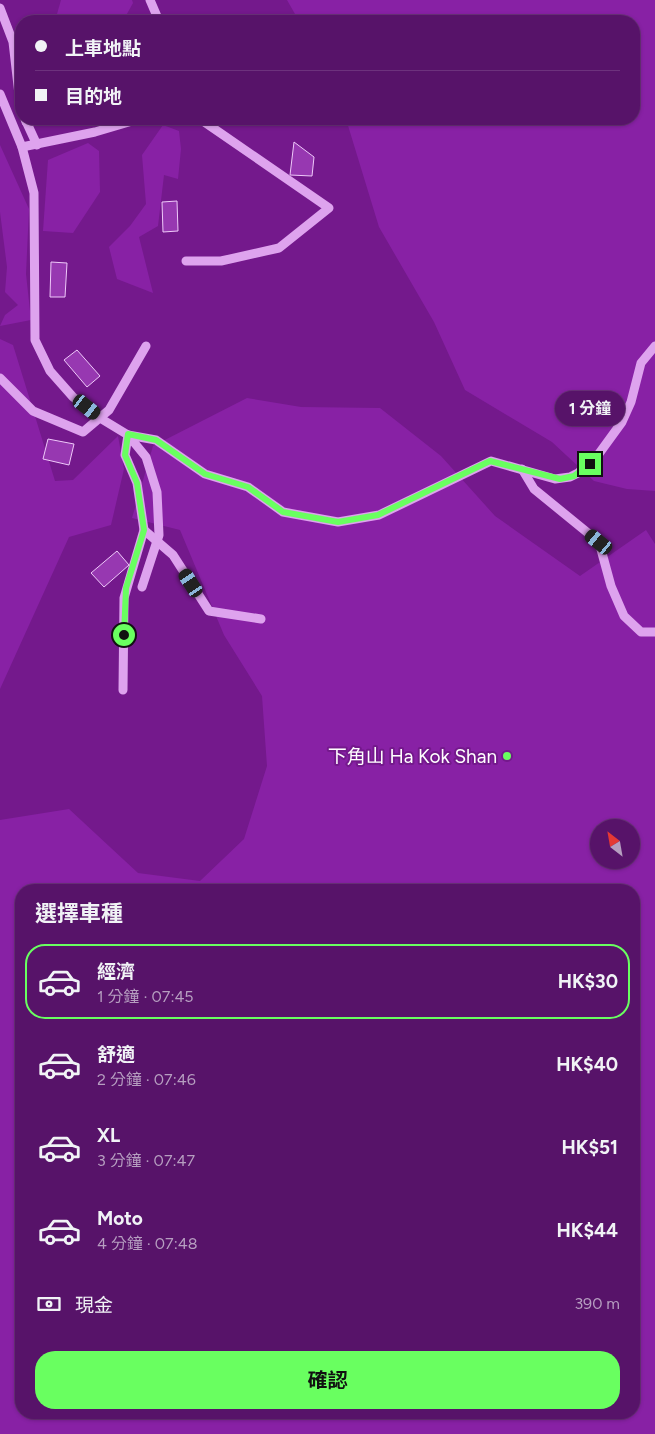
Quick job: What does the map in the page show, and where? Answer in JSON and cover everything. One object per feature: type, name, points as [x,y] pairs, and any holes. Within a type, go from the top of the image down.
[{"type":"street","points":[[150,0],[157,15]]},
{"type":"street","points":[[0,8],[13,42],[15,60]]},
{"type":"street","points":[[0,94],[22,146],[34,193],[35,340],[50,371],[73,397],[100,418],[128,434],[156,440],[205,474],[248,487],[283,512],[338,522],[378,515],[490,461],[560,479],[574,476],[590,464],[609,441],[626,415],[641,363],[655,346]]},
{"type":"street","points":[[28,125],[37,145]]},
{"type":"street","points":[[22,146],[37,145],[119,125]]},
{"type":"street","points":[[186,260],[221,261],[279,248],[328,208],[209,125]]},
{"type":"street","points":[[0,378],[33,411],[83,432],[109,410],[146,346]]},
{"type":"street","points":[[123,690],[124,598],[144,530],[137,483],[125,455],[128,434]]},
{"type":"street","points":[[128,434],[146,457],[157,492],[157,542],[142,587]]},
{"type":"street","points":[[522,469],[534,488],[599,542],[611,586],[624,616],[641,632],[655,632]]},
{"type":"street","points":[[144,530],[173,555],[209,611],[261,619]]},
{"type":"shaded area","points":[[61,0],[132,0],[133,3],[126,15],[57,15]]},
{"type":"shaded area","points":[[287,0],[655,0],[655,491],[627,489],[594,481],[552,442],[465,390],[434,322],[379,227],[348,125],[640,125],[640,15],[296,15]]},
{"type":"shaded area","points":[[163,125],[179,131],[181,149],[178,179],[164,175],[158,226],[139,237],[153,293],[117,279],[109,247],[130,226],[146,204],[142,155]]},
{"type":"shaded area","points":[[88,143],[99,151],[100,192],[73,233],[43,231],[48,160]]},
{"type":"shaded area","points":[[0,145],[29,209],[26,274],[31,320],[0,326],[5,315],[18,305],[5,292],[7,267],[0,212]]},
{"type":"shaded area","points":[[0,339],[13,345],[55,481],[73,480],[118,436],[124,469],[111,525],[69,537],[0,689]]},
{"type":"shaded area","points":[[247,398],[301,407],[380,408],[441,456],[495,516],[580,576],[646,530],[655,544],[655,1434],[0,1434],[0,820],[69,809],[138,873],[200,881],[244,839],[267,766],[262,696],[224,635],[180,530],[132,518],[153,446]]},
{"type":"building","points":[[294,142],[314,157],[312,176],[290,175]]},
{"type":"building","points":[[177,201],[178,231],[163,232],[162,202]]},
{"type":"building","points":[[51,262],[67,263],[65,297],[50,297]]},
{"type":"building","points":[[77,350],[100,376],[87,387],[64,360]]},
{"type":"building","points":[[48,439],[74,444],[69,465],[43,459]]},
{"type":"building","points":[[117,551],[129,565],[104,587],[91,573]]},
{"type":"place","name":"下角山 Ha Kok Shan","points":[[507,756]]},
{"type":"route","points":[[124,635],[124,598],[144,530],[137,483],[125,455],[128,434],[156,440],[205,474],[248,487],[283,512],[338,522],[378,515],[490,461],[555,479],[570,478],[590,464]]}]
